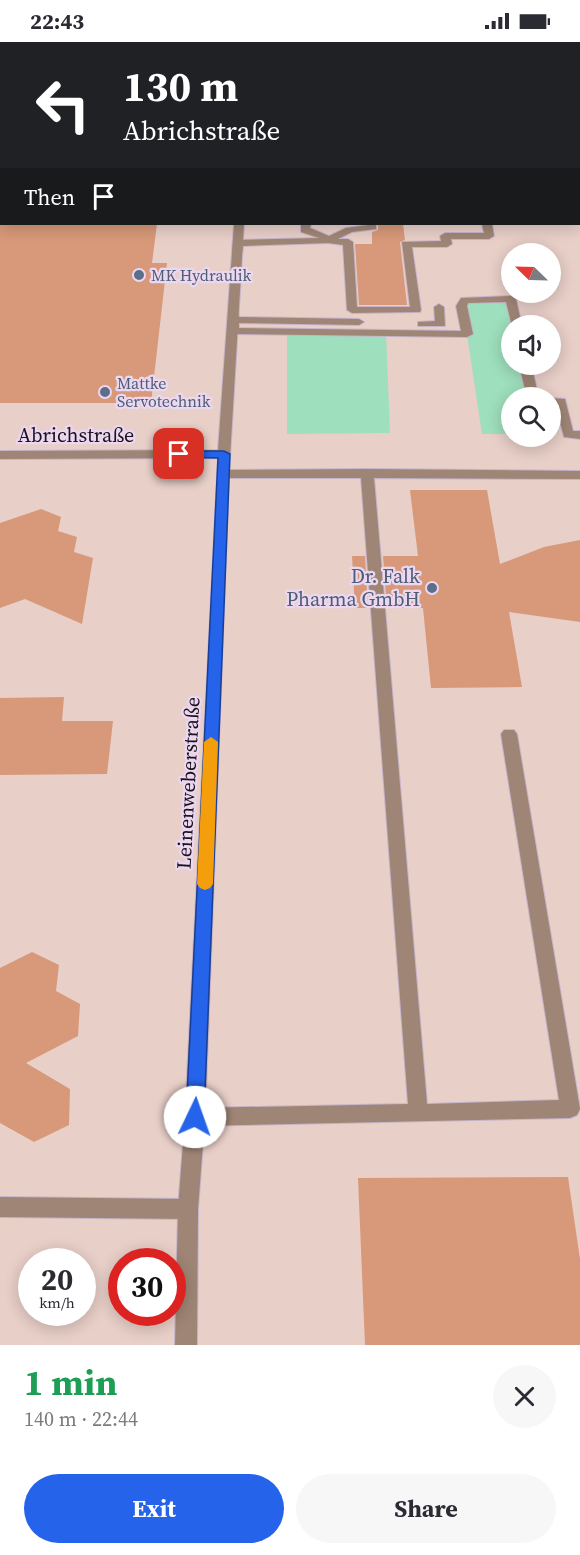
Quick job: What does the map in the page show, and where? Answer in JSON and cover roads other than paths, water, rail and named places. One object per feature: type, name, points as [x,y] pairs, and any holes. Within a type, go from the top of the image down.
[{"type":"street","name":"Leinenweberstraße","points":[[186,1345],[188,1209],[195,1117],[224,454],[239,225]]},
{"type":"street","points":[[238,243],[324,242],[324,236],[305,230],[306,225]]},
{"type":"street","points":[[371,225],[372,227],[357,227],[334,235],[331,240],[348,242],[352,310],[416,310],[406,244],[447,244],[445,236],[489,236],[487,225]]},
{"type":"street","points":[[234,325],[442,329],[467,334],[463,308],[460,306],[468,299],[511,299],[515,315]]},
{"type":"street","points":[[439,307],[442,329]]},
{"type":"street","points":[[561,402],[568,435],[580,435]]},
{"type":"street","name":"Abrichstraße","points":[[0,455],[224,454]]},
{"type":"street","points":[[367,473],[418,1113]]},
{"type":"street","points":[[223,474],[580,475]]},
{"type":"street","points":[[195,1117],[570,1109],[509,734]]},
{"type":"street","points":[[0,1207],[188,1209]]},
{"type":"place","name":"MK Hydraulik","points":[[139,275]]},
{"type":"place","name":"Mattke Servotechnik","points":[[105,392]]},
{"type":"place","name":"Dr. Falk Pharma GmbH","points":[[432,588]]}]
